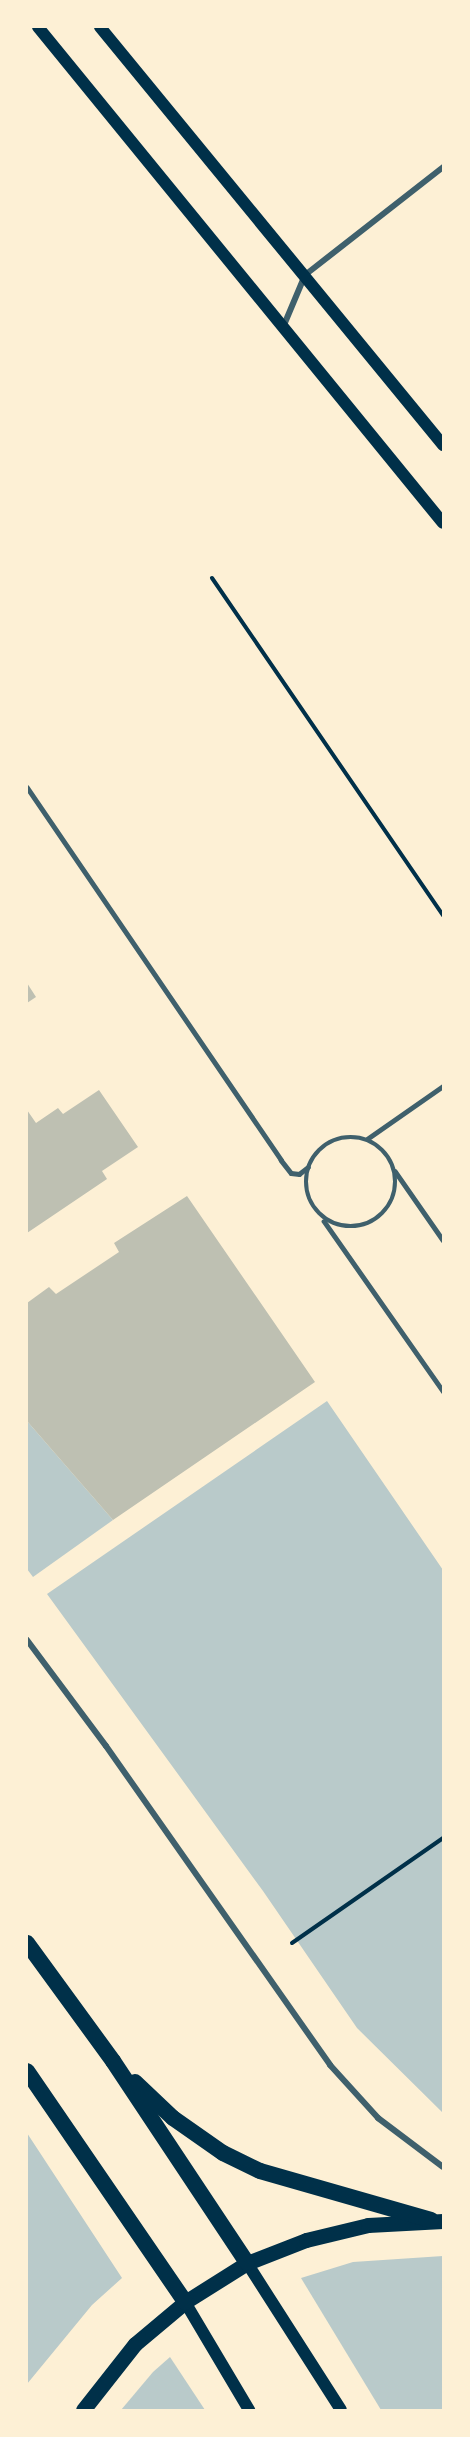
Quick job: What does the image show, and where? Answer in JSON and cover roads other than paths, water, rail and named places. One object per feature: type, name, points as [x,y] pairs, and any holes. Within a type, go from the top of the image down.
[{"type":"highway","points":[[27,1943],[113,2061],[248,2263]]},
{"type":"highway","points":[[113,2061],[173,2118],[250,2167],[437,2220]]},
{"type":"highway","points":[[27,2071],[186,2302]]},
{"type":"main road","points":[[38,27],[284,325],[443,523]]},
{"type":"main road","points":[[100,27],[443,445]]},
{"type":"main road","points":[[83,2410],[135,2344],[186,2302],[248,2263],[306,2240],[368,2225],[437,2220]]},
{"type":"main road","points":[[248,2263],[341,2410]]},
{"type":"main road","points":[[186,2302],[249,2410]]},
{"type":"street","points":[[284,325],[305,275],[443,167]]},
{"type":"street","points":[[27,1640],[106,1746],[323,2057],[378,2118],[443,2168]]},
{"type":"lane","points":[[27,788],[291,1173],[299,1174],[308,1167],[320,1150],[339,1138],[367,1139],[389,1156],[395,1170],[443,1240]]},
{"type":"lane","points":[[367,1139],[443,1086]]},
{"type":"lane","points":[[308,1167],[307,1195],[443,1391]]},
{"type":"lane","points":[[323,1218],[349,1228],[377,1220],[394,1198],[395,1170]]}]
